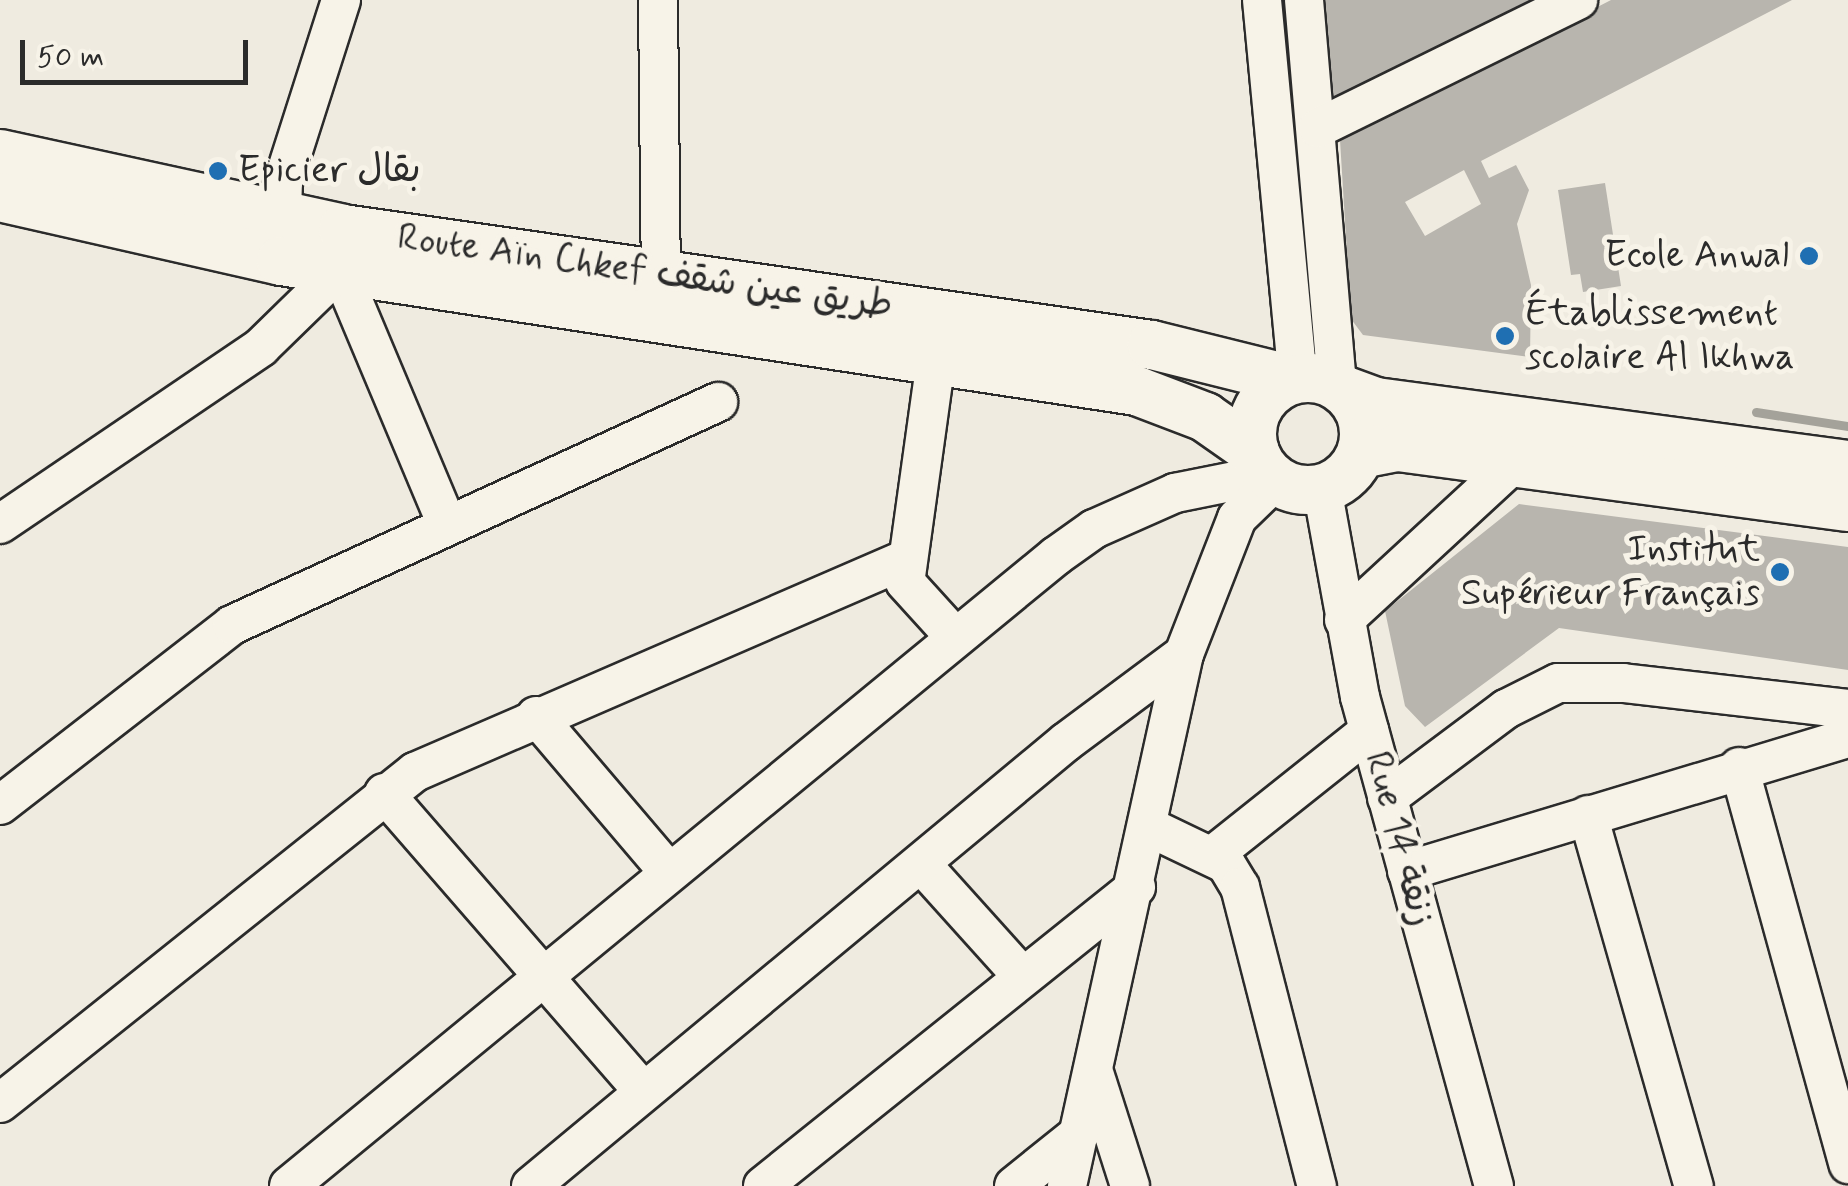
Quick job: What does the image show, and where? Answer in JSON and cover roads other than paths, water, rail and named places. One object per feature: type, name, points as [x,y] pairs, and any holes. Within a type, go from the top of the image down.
[{"type":"main road","name":"Route Aïn Chkef طريق عين شقف","points":[[0,154],[281,239]]},
{"type":"main road","name":"Route Aïn Chkef طريق عين شقف","points":[[0,197],[281,239],[936,360],[1136,391],[1205,417],[1267,469]]},
{"type":"main road","name":"Route Aïn Chkef طريق عين شقف","points":[[341,250],[661,272],[1152,345],[1318,384],[1376,402],[1848,465]]},
{"type":"main road","points":[[1318,384],[1364,425],[1360,454],[1349,472],[1322,488],[1267,469],[1255,416],[1273,389],[1318,384]]},
{"type":"main road","points":[[1360,454],[1398,447],[1848,507]]},
{"type":"street","points":[[281,239],[283,182],[341,0]]},
{"type":"street","points":[[658,0],[661,272]]},
{"type":"street","points":[[1262,0],[1318,384]]},
{"type":"street","points":[[1304,0],[1318,128],[1318,384]]},
{"type":"street","points":[[1318,128],[1578,0]]},
{"type":"street","points":[[0,524],[230,370],[341,250],[448,525]]},
{"type":"street","points":[[936,360],[904,560],[905,582],[954,636]]},
{"type":"street","points":[[0,804],[232,625],[718,402]]},
{"type":"street","points":[[1344,620],[1515,462]]},
{"type":"street","points":[[289,1186],[954,636],[1094,529],[1175,493],[1267,469]]},
{"type":"street","points":[[1067,1186],[1151,828],[1184,654],[1237,518],[1267,469]]},
{"type":"street","name":"Rue 14 زنقة","points":[[1322,488],[1344,620],[1369,731],[1494,1186]]},
{"type":"street","points":[[0,1104],[384,792],[536,716],[904,560]]},
{"type":"street","points":[[531,1186],[642,1090],[923,866],[1066,742],[1184,654]]},
{"type":"street","points":[[1387,798],[1506,709],[1558,683],[1623,682],[1848,709]]},
{"type":"street","points":[[536,716],[668,871]]},
{"type":"street","points":[[1212,856],[1369,731]]},
{"type":"street","points":[[1407,872],[1739,767],[1848,738]]},
{"type":"street","points":[[1739,767],[1848,1164]]},
{"type":"street","points":[[384,792],[539,977],[642,1090]]},
{"type":"street","points":[[1588,815],[1694,1186]]},
{"type":"street","points":[[1151,828],[1212,856],[1240,887],[1317,1186]]},
{"type":"street","points":[[923,866],[1020,975]]},
{"type":"street","points":[[763,1186],[1020,975],[1136,887]]},
{"type":"street","points":[[1095,1076],[1130,1186]]},
{"type":"street","points":[[1014,1186],[1080,1134]]},
{"type":"waterway","points":[[1756,412],[1848,426]]},
{"type":"place","name":"Epicier بقال","points":[[218,171]]},
{"type":"place","name":"Ecole Anwal","points":[[1809,256]]},
{"type":"place","name":"Établissement scolaire Al Ikhwa","points":[[1505,336]]},
{"type":"place","name":"Institut Supérieur Français","points":[[1780,572]]}]
